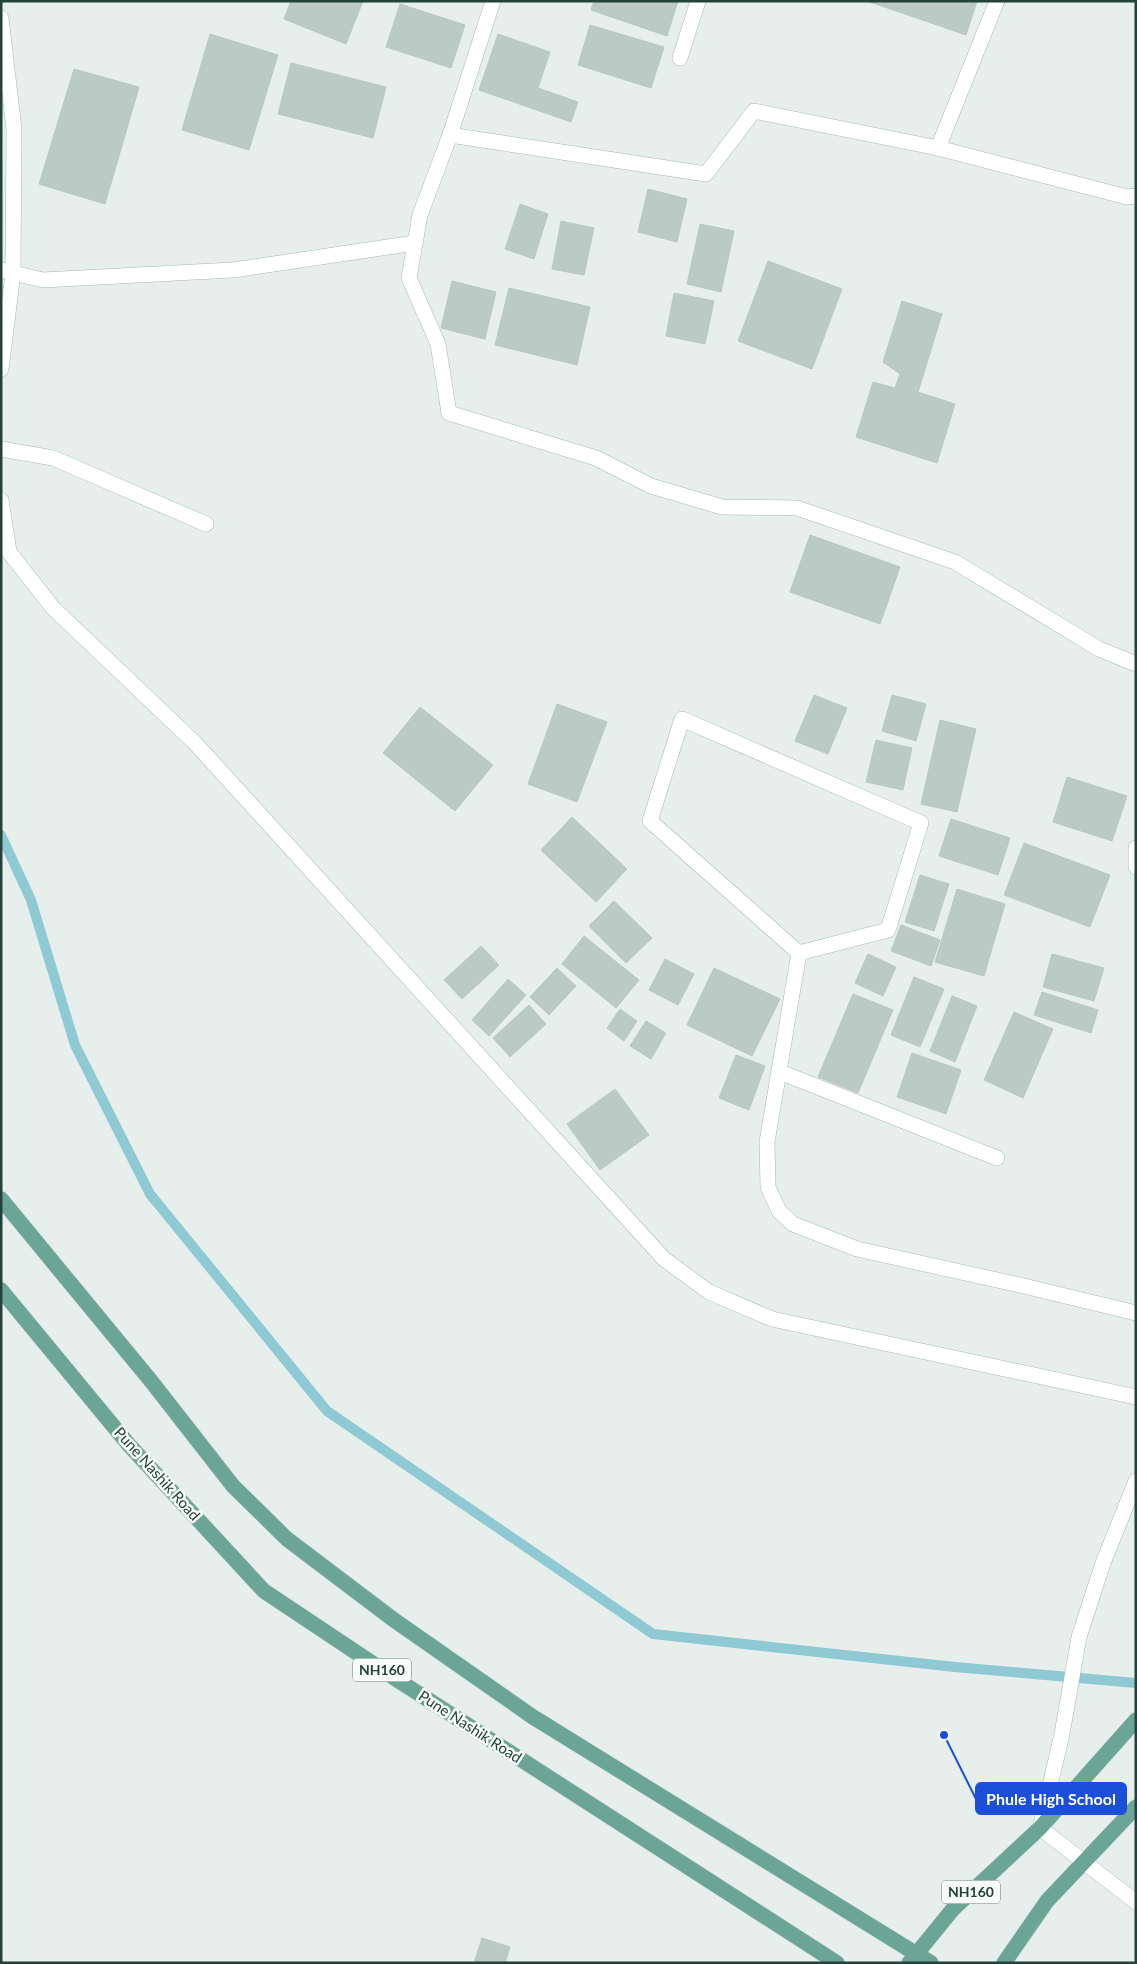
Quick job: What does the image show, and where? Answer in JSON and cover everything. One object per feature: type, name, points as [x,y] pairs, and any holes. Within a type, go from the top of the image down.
[{"type":"main road","points":[[1,1199],[151,1381],[233,1486],[287,1539],[394,1620],[533,1717],[913,1958],[931,1963]]},
{"type":"main road","name":"Pune Nashik Road","points":[[1,1290],[129,1445],[264,1591],[396,1679],[837,1963]]},
{"type":"main road","name":"NH160","points":[[913,1958],[953,1909],[1040,1828],[1136,1720]]},
{"type":"main road","points":[[1004,1963],[1047,1901],[1131,1813]]},
{"type":"street","points":[[493,1],[450,136],[420,215],[409,278],[438,344],[449,413],[596,458],[651,486],[722,508],[796,508],[955,562],[1099,649],[1136,664]]},
{"type":"street","points":[[680,58],[698,1]]},
{"type":"street","points":[[938,148],[997,1]]},
{"type":"street","points":[[1,18],[14,129],[1,369]]},
{"type":"street","points":[[450,136],[706,174],[754,112],[938,148],[1128,197],[1136,196]]},
{"type":"street","points":[[7,271],[43,280],[233,270],[415,243]]},
{"type":"street","points":[[1,449],[53,458],[206,524]]},
{"type":"street","points":[[1,500],[9,552],[53,608],[195,743],[664,1259],[709,1292],[772,1319],[1136,1397]]},
{"type":"street","points":[[682,719],[921,824],[888,930],[799,953],[650,821],[682,719]]},
{"type":"street","points":[[1136,848],[1136,867]]},
{"type":"street","points":[[799,953],[767,1142],[768,1187],[779,1211],[793,1224],[857,1249],[1024,1286],[1136,1314]]},
{"type":"street","points":[[780,1072],[997,1158]]},
{"type":"street","points":[[1136,1481],[1103,1563],[1079,1637],[1062,1734],[1040,1828],[1136,1902]]},
{"type":"building","points":[[291,1],[363,1],[346,44],[284,19]]},
{"type":"building","points":[[594,1],[678,1],[667,36],[591,10]]},
{"type":"building","points":[[867,1],[977,1],[966,35]]},
{"type":"building","points":[[400,4],[465,25],[451,68],[386,47]]},
{"type":"building","points":[[590,25],[664,47],[651,88],[578,65]]},
{"type":"building","points":[[210,34],[278,55],[249,150],[182,130]]},
{"type":"building","points":[[498,34],[550,52],[538,88],[578,102],[571,122],[479,90]]},
{"type":"building","points":[[291,63],[386,87],[373,138],[278,114]]},
{"type":"building","points":[[74,69],[139,87],[105,204],[39,184]]},
{"type":"building","points":[[648,189],[687,199],[677,242],[638,232]]},
{"type":"building","points":[[520,204],[548,214],[534,259],[505,249]]},
{"type":"building","points":[[561,221],[594,228],[584,275],[552,269]]},
{"type":"building","points":[[700,224],[734,231],[721,292],[687,284]]},
{"type":"building","points":[[768,261],[842,289],[812,369],[738,341]]},
{"type":"building","points":[[452,281],[496,292],[485,339],[441,328]]},
{"type":"building","points":[[509,288],[590,307],[577,365],[495,345]]},
{"type":"building","points":[[674,293],[714,301],[705,344],[666,336]]},
{"type":"building","points":[[902,301],[942,314],[918,392],[955,404],[937,463],[856,437],[873,382],[895,388],[900,374],[883,362]]},
{"type":"building","points":[[810,535],[900,567],[880,624],[790,592]]},
{"type":"building","points":[[814,695],[847,708],[828,754],[795,741]]},
{"type":"building","points":[[892,695],[926,704],[916,741],[882,731]]},
{"type":"building","points":[[557,704],[607,722],[577,802],[528,784]]},
{"type":"building","points":[[420,707],[493,765],[455,811],[383,753]]},
{"type":"building","points":[[940,720],[976,729],[957,812],[921,804]]},
{"type":"building","points":[[876,740],[912,748],[903,790],[866,782]]},
{"type":"building","points":[[1067,777],[1127,796],[1112,841],[1053,822]]},
{"type":"building","points":[[572,817],[627,869],[596,902],[541,850]]},
{"type":"building","points":[[951,819],[1010,838],[998,875],[939,856]]},
{"type":"building","points":[[1024,843],[1110,875],[1090,927],[1004,895]]},
{"type":"building","points":[[920,875],[949,884],[934,931],[905,922]]},
{"type":"building","points":[[957,889],[1005,904],[984,976],[935,962]]},
{"type":"building","points":[[614,901],[652,938],[626,963],[589,926]]},
{"type":"building","points":[[901,925],[940,940],[931,966],[891,951]]},
{"type":"building","points":[[584,936],[639,980],[616,1008],[562,964]]},
{"type":"building","points":[[481,946],[499,965],[462,999],[444,980]]},
{"type":"building","points":[[868,954],[896,967],[883,996],[855,983]]},
{"type":"building","points":[[1052,954],[1104,968],[1094,1001],[1043,987]]},
{"type":"building","points":[[665,959],[694,974],[678,1005],[649,990]]},
{"type":"building","points":[[557,968],[576,986],[549,1015],[530,997]]},
{"type":"building","points":[[714,968],[780,999],[752,1056],[687,1025]]},
{"type":"building","points":[[914,977],[944,989],[920,1047],[891,1035]]},
{"type":"building","points":[[508,979],[526,995],[489,1036],[472,1020]]},
{"type":"building","points":[[1042,992],[1098,1010],[1091,1033],[1034,1015]]},
{"type":"building","points":[[853,994],[893,1010],[858,1093],[818,1077]]},
{"type":"building","points":[[952,996],[977,1006],[955,1062],[930,1051]]},
{"type":"building","points":[[529,1005],[546,1024],[510,1057],[493,1038]]},
{"type":"building","points":[[620,1009],[637,1021],[624,1041],[607,1028]]},
{"type":"building","points":[[1014,1012],[1053,1029],[1023,1098],[984,1080]]},
{"type":"building","points":[[646,1021],[666,1033],[651,1059],[630,1046]]},
{"type":"building","points":[[912,1053],[961,1070],[946,1114],[897,1097]]},
{"type":"building","points":[[736,1055],[765,1066],[749,1110],[719,1098]]},
{"type":"building","points":[[615,1089],[649,1135],[600,1170],[567,1124]]},
{"type":"building","points":[[482,1938],[510,1947],[505,1963],[474,1963]]},
{"type":"waterway","points":[[1,835],[31,900],[75,1045],[150,1194],[327,1411],[653,1634],[955,1667],[1136,1683]]},
{"type":"place","name":"Phule High School","points":[[944,1735]]}]
